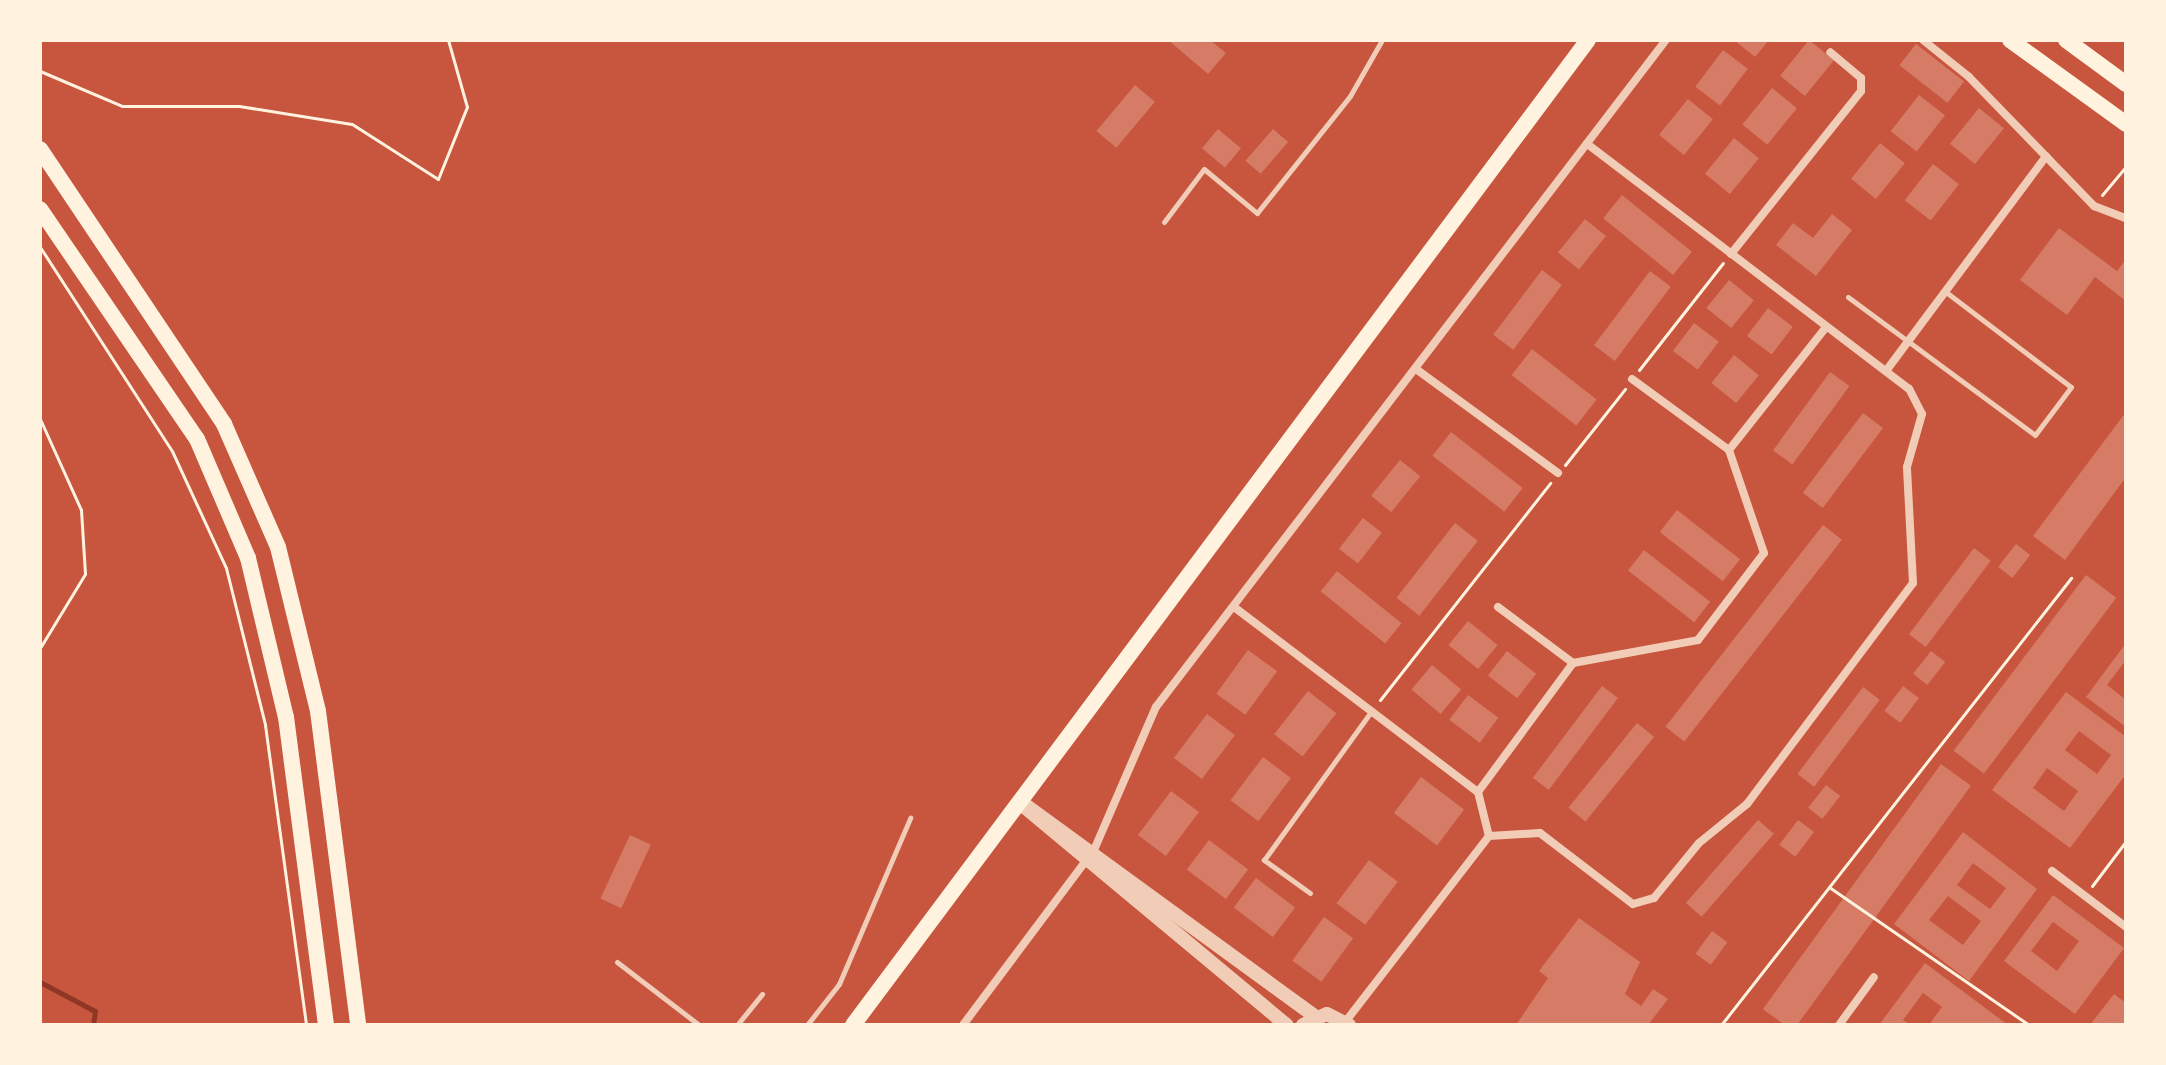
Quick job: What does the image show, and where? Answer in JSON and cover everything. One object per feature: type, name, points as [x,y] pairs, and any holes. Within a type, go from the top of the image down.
[{"type":"main road","points":[[853,1025],[1588,40]]},
{"type":"main road","points":[[2010,40],[2126,124]]},
{"type":"main road","points":[[2066,40],[2126,84]]},
{"type":"main road","points":[[40,149],[224,424],[278,547],[318,711],[358,1025]]},
{"type":"main road","points":[[40,209],[197,439],[248,558],[286,717],[326,1025]]},
{"type":"street","points":[[963,1025],[1094,850],[1156,707],[1666,40]]},
{"type":"street","points":[[1923,40],[2046,156],[2094,206],[2115,216],[2126,217]]},
{"type":"street","points":[[1731,254],[1861,91],[1861,78],[1830,52]]},
{"type":"street","points":[[1021,802],[1094,850],[1309,1021],[1348,1023],[1489,836],[1540,833],[1633,904],[1654,898],[1699,843],[1747,804],[1913,583],[1907,467],[1922,414],[1886,371],[1587,144]]},
{"type":"street","points":[[1886,371],[2046,156]]},
{"type":"street","points":[[1729,450],[1826,327]]},
{"type":"street","points":[[1416,369],[1558,473]]},
{"type":"street","points":[[1478,792],[1573,663],[1698,640],[1764,553],[1729,450],[1632,379]]},
{"type":"street","points":[[1234,607],[1478,792],[1489,836]]},
{"type":"street","points":[[1498,607],[1573,663]]},
{"type":"street","points":[[1021,802],[1085,863],[1286,1025]]},
{"type":"street","points":[[2052,871],[2126,927]]},
{"type":"street","points":[[1839,1025],[1874,977]]},
{"type":"lane","points":[[1164,222],[1204,169],[1257,213],[1350,96],[1382,40]]},
{"type":"lane","points":[[1848,297],[2035,435],[2071,387],[1946,292]]},
{"type":"lane","points":[[1310,893],[1264,860],[1372,710]]},
{"type":"lane","points":[[807,1025],[839,984],[910,818]]},
{"type":"lane","points":[[617,962],[699,1025]]},
{"type":"lane","points":[[737,1025],[762,994]]},
{"type":"path","points":[[40,71],[122,106],[239,106],[352,124],[438,179],[467,107],[448,40]]},
{"type":"path","points":[[2100,198],[2126,166]]},
{"type":"path","points":[[40,247],[172,451],[226,568],[265,725],[306,1025]]},
{"type":"path","points":[[40,419],[81,510],[85,574],[40,648]]},
{"type":"path","points":[[1721,1025],[2071,578]]},
{"type":"path","points":[[2085,896],[2126,841]]},
{"type":"path","points":[[1829,887],[2029,1025]]},
{"type":"building","points":[[1168,40],[1210,40],[1226,53],[1208,74]]},
{"type":"building","points":[[1734,40],[1769,40],[1755,57]]},
{"type":"building","points":[[1809,40],[1834,60],[1805,96],[1780,76]]},
{"type":"building","points":[[1916,44],[1964,82],[1947,103],[1899,65]]},
{"type":"building","points":[[1723,50],[1748,69],[1720,105],[1695,87]]},
{"type":"building","points":[[1135,85],[1155,102],[1116,148],[1096,131]]},
{"type":"building","points":[[1772,88],[1797,108],[1767,145],[1742,125]]},
{"type":"building","points":[[1919,95],[1945,115],[1917,152],[1891,131]]},
{"type":"building","points":[[1688,99],[1713,119],[1684,155],[1659,135]]},
{"type":"building","points":[[1979,108],[2004,128],[1975,164],[1950,144]]},
{"type":"building","points":[[1218,129],[1241,148],[1225,167],[1202,148]]},
{"type":"building","points":[[1273,129],[1288,142],[1261,174],[1245,161]]},
{"type":"building","points":[[1734,138],[1759,158],[1730,194],[1705,174]]},
{"type":"building","points":[[1880,143],[1905,163],[1876,199],[1851,179]]},
{"type":"building","points":[[1933,164],[1959,184],[1931,221],[1905,200]]},
{"type":"building","points":[[1622,195],[1692,252],[1673,275],[1603,218]]},
{"type":"building","points":[[1832,214],[1852,230],[1816,276],[1776,245],[1793,223],[1813,238]]},
{"type":"building","points":[[1585,219],[1606,236],[1579,269],[1558,252]]},
{"type":"building","points":[[2059,228],[2117,271],[2126,259],[2126,301],[2095,277],[2067,315],[2020,280]]},
{"type":"building","points":[[1542,270],[1562,285],[1513,350],[1493,335]]},
{"type":"building","points":[[1650,271],[1671,287],[1615,361],[1594,345]]},
{"type":"building","points":[[1729,280],[1754,300],[1731,328],[1706,308]]},
{"type":"building","points":[[1768,308],[1793,327],[1772,355],[1747,336]]},
{"type":"building","points":[[1694,323],[1719,342],[1698,370],[1673,351]]},
{"type":"building","points":[[1532,349],[1597,399],[1576,425],[1512,375]]},
{"type":"building","points":[[1734,355],[1759,375],[1736,403],[1711,383]]},
{"type":"building","points":[[1830,372],[1849,386],[1792,465],[1773,450]]},
{"type":"building","points":[[2126,412],[2126,477],[2065,560],[2033,536]]},
{"type":"building","points":[[1863,413],[1883,428],[1823,508],[1803,493]]},
{"type":"building","points":[[1451,432],[1523,488],[1504,512],[1433,456]]},
{"type":"building","points":[[1400,460],[1420,476],[1391,512],[1371,496]]},
{"type":"building","points":[[1677,510],[1740,559],[1723,581],[1660,532]]},
{"type":"building","points":[[1363,518],[1382,533],[1358,564],[1339,549]]},
{"type":"building","points":[[1455,523],[1478,541],[1419,616],[1397,598]]},
{"type":"building","points":[[1823,525],[1842,540],[1684,742],[1665,727]]},
{"type":"building","points":[[2016,544],[2030,555],[2012,578],[1998,567]]},
{"type":"building","points":[[1974,548],[1991,561],[1926,647],[1909,634]]},
{"type":"building","points":[[1644,550],[1710,602],[1694,622],[1628,570]]},
{"type":"building","points":[[1337,571],[1402,623],[1385,643],[1321,591]]},
{"type":"building","points":[[2086,575],[2116,598],[1984,774],[1954,751]]},
{"type":"building","points":[[1468,621],[1498,645],[1478,669],[1448,645]]},
{"type":"building","points":[[2126,643],[2126,660],[2107,685],[2126,700],[2126,727],[2086,697]]},
{"type":"building","points":[[1248,650],[1277,671],[1245,715],[1216,694]]},
{"type":"building","points":[[1507,651],[1536,674],[1517,698],[1488,675]]},
{"type":"building","points":[[1931,651],[1945,662],[1927,685],[1913,674]]},
{"type":"building","points":[[1432,665],[1461,689],[1441,714],[1411,690]]},
{"type":"building","points":[[1602,686],[1618,698],[1549,790],[1533,778]]},
{"type":"building","points":[[1903,686],[1919,698],[1900,723],[1884,711]]},
{"type":"building","points":[[1863,687],[1880,700],[1814,787],[1797,774]]},
{"type":"building","points":[[1308,691],[1336,713],[1303,757],[1274,734]]},
{"type":"building","points":[[2066,692],[2126,737],[2126,774],[2070,848],[1992,790]],"holes":[[[2079,731],[2111,755],[2097,774],[2065,750]],[[2047,768],[2078,791],[2064,811],[2033,788]]]},
{"type":"building","points":[[1468,695],[1498,718],[1480,743],[1449,720]]},
{"type":"building","points":[[1207,714],[1235,735],[1202,779],[1174,758]]},
{"type":"building","points":[[1637,723],[1654,737],[1586,822],[1568,808]]},
{"type":"building","points":[[1263,757],[1291,778],[1258,821],[1231,800]]},
{"type":"building","points":[[1941,764],[1971,786],[1797,1025],[1785,1025],[1763,1009]]},
{"type":"building","points":[[1421,777],[1464,809],[1437,845],[1394,813]]},
{"type":"building","points":[[1826,785],[1840,796],[1822,819],[1808,808]]},
{"type":"building","points":[[1171,791],[1199,812],[1166,856],[1138,835]]},
{"type":"building","points":[[1758,820],[1774,834],[1702,917],[1686,903]]},
{"type":"building","points":[[1798,820],[1814,832],[1795,857],[1779,845]]},
{"type":"building","points":[[1963,832],[2037,889],[1969,981],[1894,924]],"holes":[[[1973,863],[2006,888],[1990,909],[1957,885]],[[1948,896],[1981,921],[1963,945],[1929,920]]]},
{"type":"building","points":[[630,835],[651,845],[621,908],[600,898]]},
{"type":"building","points":[[1209,840],[1248,869],[1226,899],[1187,870]]},
{"type":"building","points":[[1369,860],[1398,882],[1365,925],[1337,903]]},
{"type":"building","points":[[1256,878],[1295,907],[1273,937],[1234,908]]},
{"type":"building","points":[[2053,895],[2124,948],[2075,1014],[2004,961]],"holes":[[[2053,922],[2079,941],[2057,971],[2031,951]]]},
{"type":"building","points":[[1324,917],[1353,938],[1321,982],[1292,961]]},
{"type":"building","points":[[1579,918],[1640,962],[1625,994],[1641,1006],[1653,989],[1668,999],[1648,1025],[1516,1025],[1548,978],[1539,971]]},
{"type":"building","points":[[1712,931],[1727,942],[1711,965],[1696,954]]},
{"type":"building","points":[[1925,963],[2008,1025],[1929,1025],[1942,1007],[1923,993],[1903,1020],[1911,1025],[1879,1025]]},
{"type":"building","points":[[2114,994],[2126,1003],[2126,1025],[2090,1025]]},
{"type":"waterway","points":[[40,982],[95,1011],[93,1025]]}]
